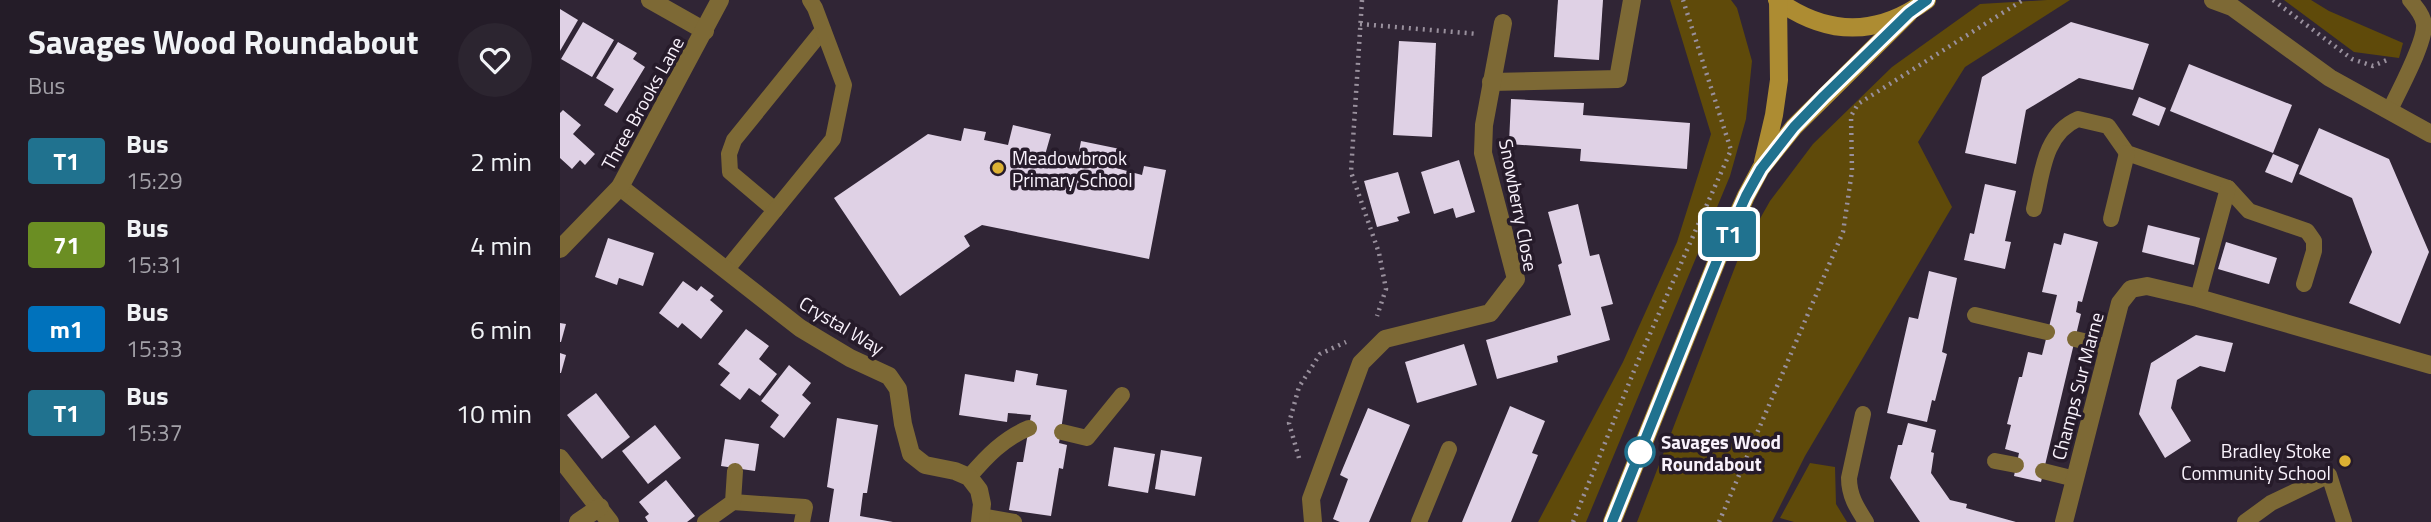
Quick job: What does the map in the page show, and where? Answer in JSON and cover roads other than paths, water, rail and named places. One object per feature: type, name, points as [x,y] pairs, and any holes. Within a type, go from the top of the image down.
[{"type":"street","points":[[650,0],[705,31]]},
{"type":"street","name":"Three Brooks Lane","points":[[560,249],[620,187],[720,0]]},
{"type":"street","points":[[1492,82],[1618,79],[1632,0]]},
{"type":"street","points":[[1778,0],[1798,14],[1822,24],[1852,28],[1882,24],[1909,13]]},
{"type":"street","points":[[1761,169],[1779,80],[1778,0]]},
{"type":"street","points":[[1612,522],[1718,258],[1761,169],[1794,127],[1909,13],[1927,0]]},
{"type":"street","points":[[2213,0],[2232,6],[2330,78],[2431,134]]},
{"type":"street","name":"Snowberry Close","points":[[1314,522],[1311,499],[1361,363],[1385,339],[1490,313],[1516,279],[1483,153],[1484,125],[1502,29]]},
{"type":"street","name":"Crystal Way","points":[[620,187],[800,328],[849,358],[889,376],[898,389],[902,424],[911,454],[925,465],[956,471],[969,477]]},
{"type":"street","name":"Champs Sur Marne","points":[[2063,522],[2120,303],[2132,289],[2147,286],[2198,298],[2431,365]]},
{"type":"street","points":[[560,458],[605,515],[578,522]]},
{"type":"street","points":[[969,477],[979,490],[982,504],[980,519]]},
{"type":"lane","points":[[727,269],[833,139],[844,85],[810,0]]},
{"type":"lane","points":[[2390,110],[2427,23],[2410,0]]},
{"type":"lane","points":[[775,210],[730,172],[729,154],[734,140],[823,30]]},
{"type":"lane","points":[[2034,209],[2050,143],[2069,123],[2078,119],[2108,126],[2127,153],[2228,188],[2249,211],[2307,231],[2314,240],[2314,251],[2304,284]]},
{"type":"lane","points":[[2111,219],[2127,153]]},
{"type":"lane","points":[[2198,298],[2228,188]]},
{"type":"lane","points":[[1975,315],[2047,332]]},
{"type":"lane","points":[[2075,339],[2109,347]]},
{"type":"lane","points":[[1062,432],[1087,438],[1122,395]]},
{"type":"lane","points":[[1863,414],[1849,489],[1854,504],[1866,522]]},
{"type":"lane","points":[[969,477],[1014,434],[1029,428]]},
{"type":"lane","points":[[1419,522],[1449,449]]},
{"type":"lane","points":[[1995,460],[2016,466]]},
{"type":"lane","points":[[733,502],[735,471]]},
{"type":"lane","points":[[2043,471],[2075,479]]},
{"type":"lane","points":[[2245,522],[2271,503],[2329,475],[2344,522]]},
{"type":"lane","points":[[705,522],[733,502],[805,507],[802,522]]},
{"type":"lane","points":[[980,519],[1014,522]]},
{"type":"place","name":"Meadowbrook Primary School","points":[[998,168]]},
{"type":"place","name":"Savages Wood Roundabout","points":[[1640,452]]},
{"type":"place","name":"Bradley Stoke Community School","points":[[2345,461]]}]
